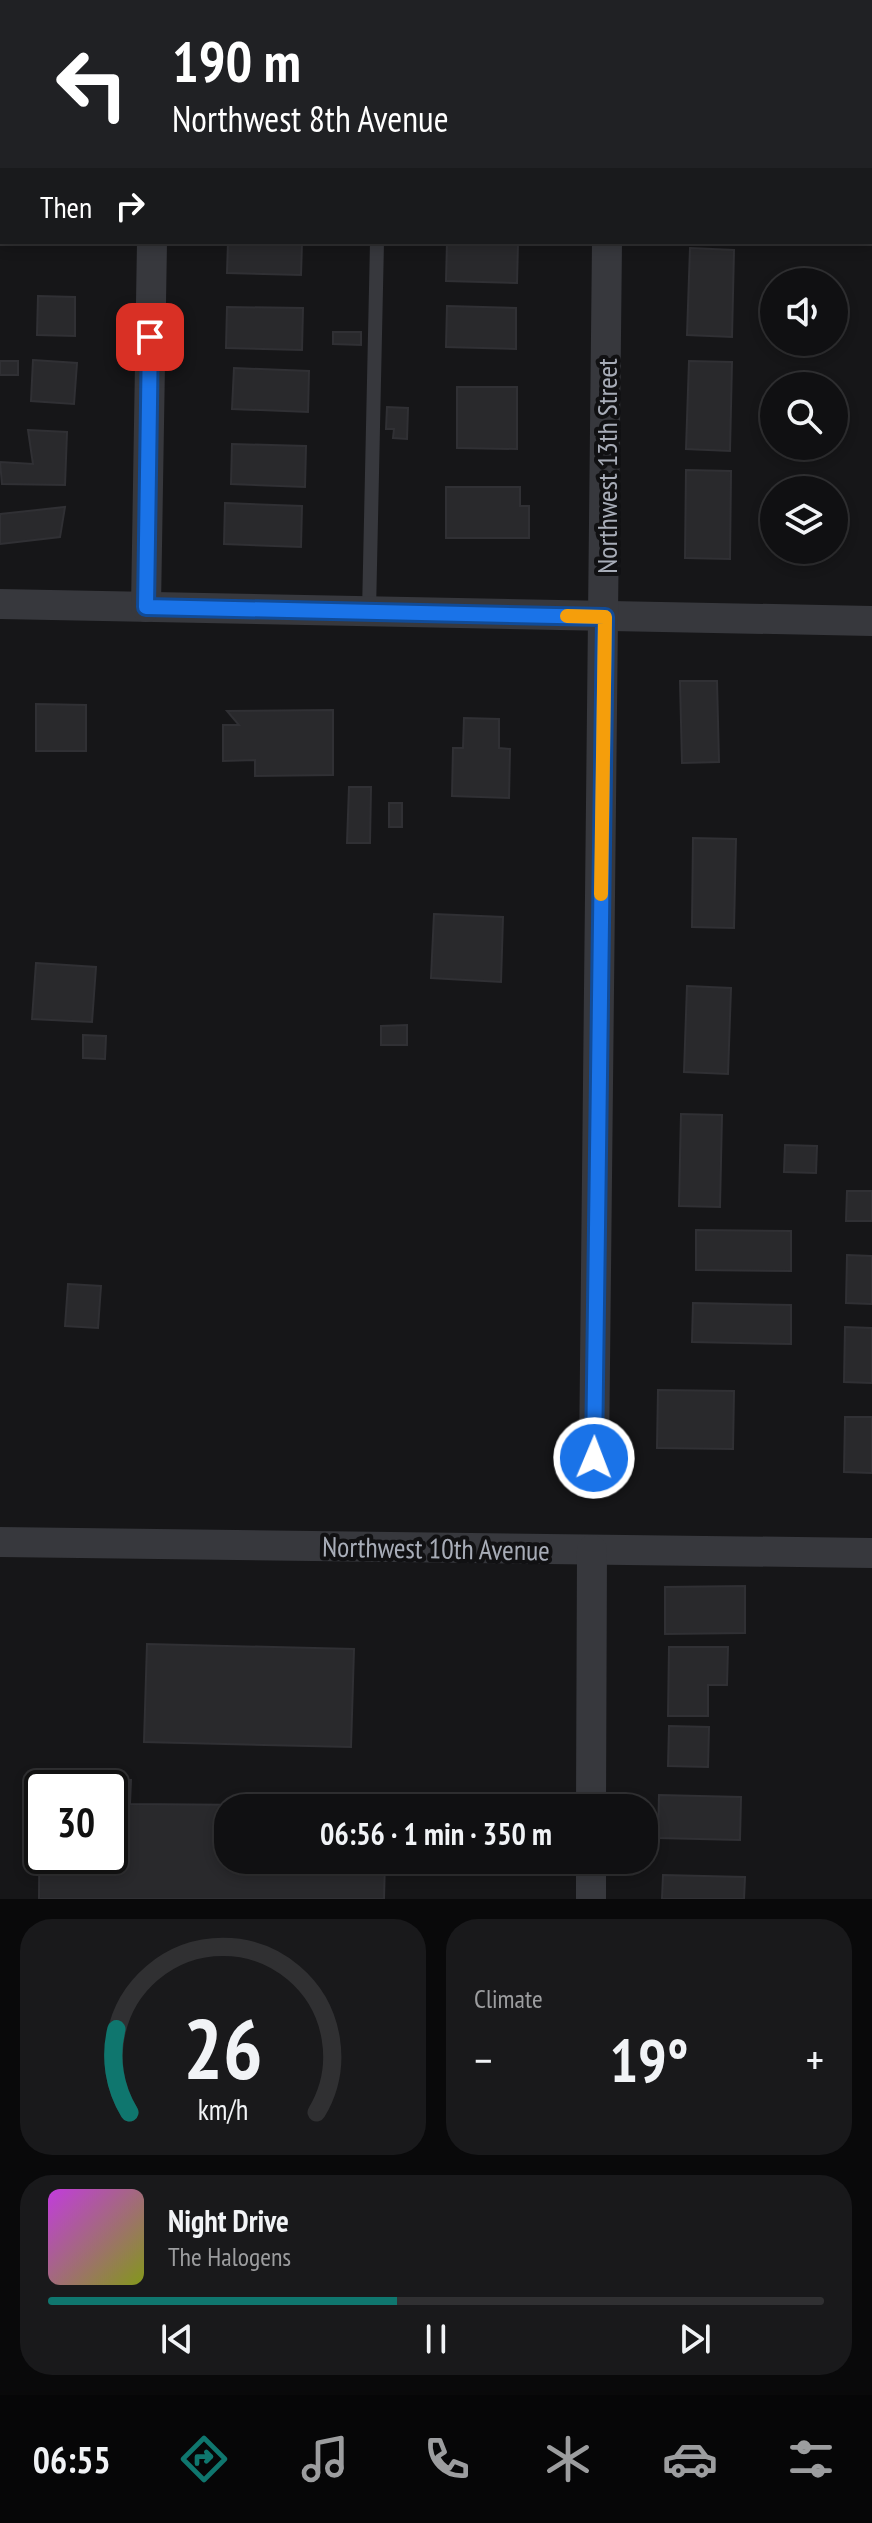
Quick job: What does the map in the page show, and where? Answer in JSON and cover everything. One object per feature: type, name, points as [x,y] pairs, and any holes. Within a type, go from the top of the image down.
[{"type":"street","points":[[146,607],[152,244]]},
{"type":"street","name":"Northwest 13th Street","points":[[594,1458],[607,244]]},
{"type":"street","points":[[0,604],[872,621]]},
{"type":"street","name":"Northwest 10th Avenue","points":[[0,1542],[872,1553]]},
{"type":"street","points":[[591,1794],[592,1550]]},
{"type":"street","points":[[591,1874],[591,1899]]},
{"type":"lane","points":[[369,612],[377,244]]},
{"type":"building","points":[[228,244],[302,244],[301,275],[227,273]]},
{"type":"building","points":[[447,244],[518,244],[517,283],[446,281]]},
{"type":"building","points":[[690,248],[734,250],[732,337],[687,335]]},
{"type":"building","points":[[38,296],[75,297],[75,336],[37,335]]},
{"type":"building","points":[[447,306],[516,308],[516,349],[446,347]]},
{"type":"building","points":[[227,307],[303,308],[302,350],[226,348]]},
{"type":"building","points":[[333,332],[361,332],[361,345],[333,344]]},
{"type":"building","points":[[33,360],[77,363],[74,404],[31,401]]},
{"type":"building","points":[[0,361],[18,361],[18,375],[0,375]]},
{"type":"building","points":[[689,361],[732,362],[730,451],[686,449]]},
{"type":"building","points":[[234,368],[309,371],[308,412],[232,409]]},
{"type":"building","points":[[457,387],[517,387],[517,449],[457,448]]},
{"type":"building","points":[[387,407],[408,408],[407,439],[393,438],[394,429],[386,429]]},
{"type":"building","points":[[28,430],[67,432],[65,485],[2,484],[0,462],[33,464]]},
{"type":"building","points":[[232,444],[306,446],[305,487],[231,484]]},
{"type":"building","points":[[686,470],[731,471],[730,559],[685,558]]},
{"type":"building","points":[[446,487],[520,487],[520,506],[529,506],[529,538],[446,538]]},
{"type":"building","points":[[225,503],[302,506],[301,547],[224,544]]},
{"type":"building","points":[[65,507],[60,537],[0,544],[0,514]]},
{"type":"building","points":[[680,681],[717,681],[719,762],[682,763]]},
{"type":"building","points":[[36,704],[86,705],[86,751],[36,751]]},
{"type":"building","points":[[333,710],[333,775],[255,776],[255,760],[223,761],[223,725],[239,725],[227,711]]},
{"type":"building","points":[[464,718],[499,719],[499,748],[510,749],[509,798],[452,796],[453,748],[463,748]]},
{"type":"building","points":[[349,787],[371,787],[370,843],[347,843]]},
{"type":"building","points":[[389,803],[402,803],[402,827],[389,827]]},
{"type":"building","points":[[693,838],[736,839],[734,928],[692,927]]},
{"type":"building","points":[[434,914],[503,917],[501,982],[431,978]]},
{"type":"building","points":[[36,963],[96,967],[92,1022],[32,1019]]},
{"type":"building","points":[[687,986],[731,988],[728,1074],[684,1072]]},
{"type":"building","points":[[407,1025],[407,1045],[381,1045],[381,1026]]},
{"type":"building","points":[[83,1035],[106,1036],[105,1059],[83,1058]]},
{"type":"building","points":[[681,1114],[722,1115],[720,1207],[679,1206]]},
{"type":"building","points":[[785,1145],[817,1146],[816,1173],[784,1172]]},
{"type":"building","points":[[847,1191],[872,1191],[872,1221],[846,1221]]},
{"type":"building","points":[[696,1230],[791,1231],[791,1271],[696,1270]]},
{"type":"building","points":[[847,1255],[872,1256],[872,1304],[846,1303]]},
{"type":"building","points":[[68,1284],[101,1286],[98,1328],[65,1326]]},
{"type":"building","points":[[693,1303],[791,1305],[791,1344],[692,1342]]},
{"type":"building","points":[[845,1327],[872,1328],[872,1383],[844,1382]]},
{"type":"building","points":[[658,1390],[734,1391],[733,1449],[657,1448]]},
{"type":"building","points":[[845,1417],[872,1417],[872,1473],[844,1472]]},
{"type":"building","points":[[745,1586],[745,1633],[665,1634],[665,1587]]},
{"type":"building","points":[[147,1644],[354,1649],[351,1747],[144,1742]]},
{"type":"building","points":[[669,1647],[728,1647],[727,1685],[708,1685],[708,1716],[668,1716]]},
{"type":"building","points":[[669,1726],[709,1727],[708,1767],[668,1766]]},
{"type":"building","points":[[128,1780],[131,1780],[130,1804],[214,1805],[214,1874],[385,1874],[384,1899],[39,1899],[39,1874],[128,1874]]},
{"type":"building","points":[[659,1795],[741,1797],[740,1840],[658,1838]]},
{"type":"building","points":[[663,1875],[745,1877],[744,1899],[662,1899]]},
{"type":"slow traffic","points":[[567,616],[605,617],[601,894]]},
{"type":"route","points":[[150,337],[146,607],[605,617],[594,1458]]}]
